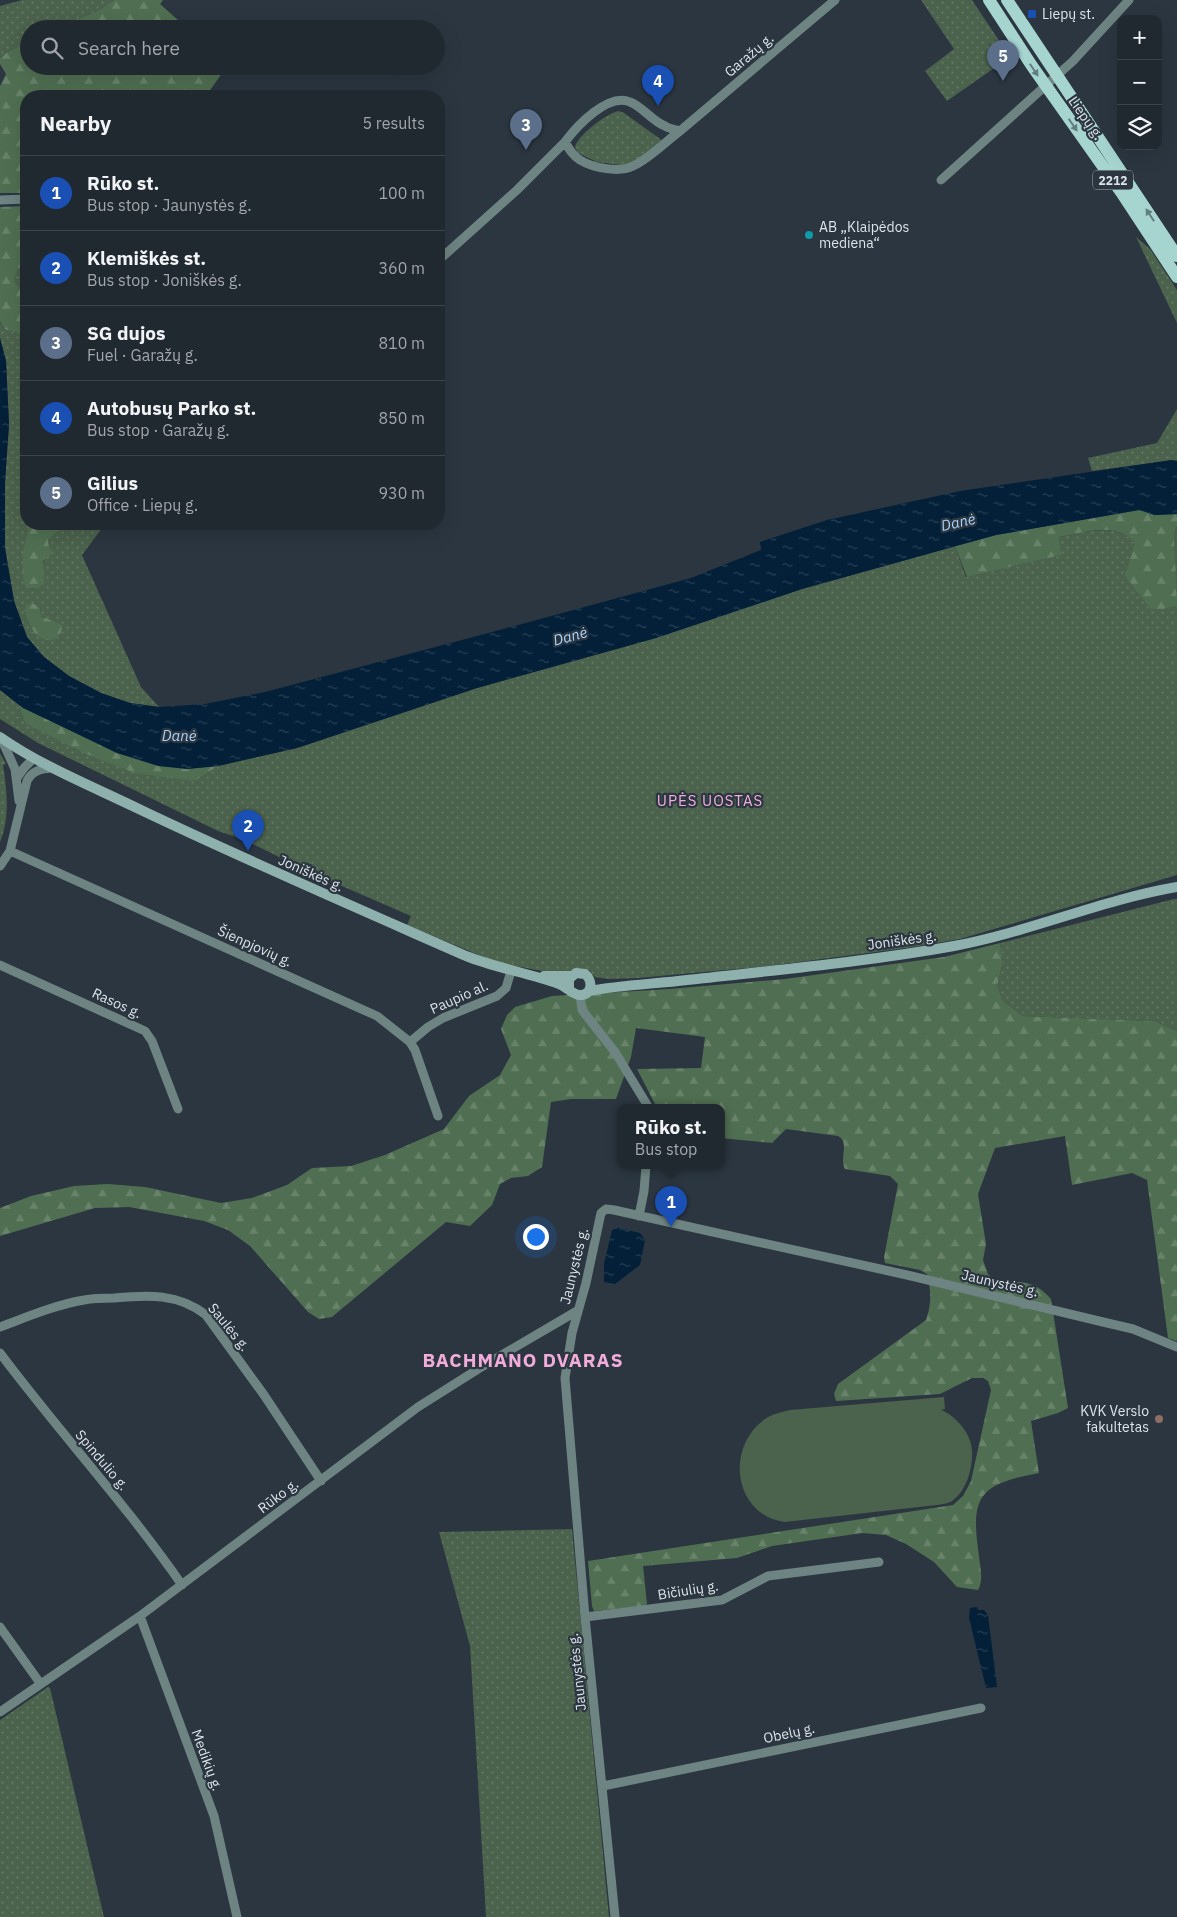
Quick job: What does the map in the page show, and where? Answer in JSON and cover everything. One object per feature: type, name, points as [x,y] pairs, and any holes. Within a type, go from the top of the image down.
[{"type":"main road","name":"Liepų g.","points":[[988,0],[1045,86],[1121,192],[1177,277]]},
{"type":"main road","name":"Liepų g.","points":[[1008,0],[1177,256]]},
{"type":"main road","name":"Joniškės g.","points":[[1,737],[51,768],[279,874],[466,956],[511,971],[538,976],[572,976]]},
{"type":"main road","name":"Joniškės g.","points":[[584,993],[623,985],[834,964],[956,946],[1143,893],[1177,887]]},
{"type":"main road","points":[[580,972],[587,975],[590,980],[591,986],[584,993],[575,994],[569,988],[569,979],[580,972]]},
{"type":"main road","name":"Joniškės g.","points":[[538,976],[569,988]]},
{"type":"main road","name":"Joniškės g.","points":[[590,980],[623,985]]},
{"type":"street","name":"Garažų g.","points":[[565,142],[580,160],[604,168],[626,169],[646,158],[680,131],[835,0]]},
{"type":"street","points":[[941,180],[1073,61],[1129,0]]},
{"type":"street","points":[[445,255],[517,190],[602,105],[616,100],[629,101],[664,126],[680,131]]},
{"type":"street","points":[[0,200],[20,199]]},
{"type":"street","points":[[0,866],[10,851],[18,821],[19,808],[15,768],[1,737]]},
{"type":"street","points":[[17,778],[34,758]]},
{"type":"street","points":[[19,808],[34,758]]},
{"type":"street","points":[[30,775],[37,771],[51,768]]},
{"type":"street","name":"Šienpjovių g.","points":[[10,851],[377,1016],[410,1042],[415,1050],[438,1116]]},
{"type":"street","name":"Rasos g.","points":[[0,965],[145,1031],[152,1041],[178,1109]]},
{"type":"street","name":"Paupio al.","points":[[410,1042],[428,1027],[443,1018],[497,996],[506,988],[511,971]]},
{"type":"street","points":[[584,993],[582,1010],[615,1052],[647,1104]]},
{"type":"street","points":[[639,1216],[646,1169]]},
{"type":"street","name":"Jaunystės g.","points":[[615,1917],[585,1617],[565,1378],[572,1333],[586,1283],[601,1213],[606,1208],[907,1275],[1133,1329],[1177,1347]]},
{"type":"street","name":"Saulės g.","points":[[0,1327],[40,1312],[84,1300],[158,1296],[183,1301],[194,1306],[206,1315],[264,1395],[321,1481]]},
{"type":"street","name":"Rūko g.","points":[[0,1712],[140,1616],[418,1407],[483,1366],[577,1312]]},
{"type":"street","name":"Spindulio g.","points":[[0,1353],[44,1411],[146,1534],[182,1585]]},
{"type":"street","name":"Bičiulių g.","points":[[585,1617],[722,1600],[768,1576],[879,1562]]},
{"type":"street","name":"Medikių g.","points":[[140,1616],[214,1816],[237,1917]]},
{"type":"street","points":[[0,1627],[40,1683]]},
{"type":"street","name":"Obelų g.","points":[[603,1786],[980,1708]]},
{"type":"green space","points":[[22,0],[114,0],[97,11],[76,20],[20,20],[20,46],[0,58],[0,6]]},
{"type":"green space","points":[[114,0],[163,0],[160,4],[178,20],[76,20],[97,11]]},
{"type":"green space","points":[[921,0],[972,0],[1010,57],[947,101],[925,71],[954,49]]},
{"type":"green space","points":[[20,46],[20,75],[221,75],[210,90],[20,90],[20,193],[0,193],[0,86],[6,74],[0,64],[0,58]]},
{"type":"green space","points":[[619,111],[663,141],[629,166],[597,162],[578,153],[575,147],[581,137],[601,120]]},
{"type":"green space","points":[[20,206],[20,268],[17,268],[14,281],[20,290],[20,334],[4,329],[0,321],[0,207]]},
{"type":"green space","points":[[1136,237],[1150,249],[1177,290],[1177,323]]},
{"type":"green space","points":[[17,268],[20,268],[20,290],[13,281]]},
{"type":"green space","points":[[0,322],[4,329],[20,334],[20,530],[30,530],[26,588],[39,589],[42,581],[48,540],[60,530],[101,530],[82,555],[141,687],[159,707],[130,703],[101,693],[69,676],[44,657],[27,637],[14,601],[5,548],[5,482],[9,424],[6,361],[0,338]],"holes":[[[40,608],[41,616],[50,620],[34,632],[24,611]]]},
{"type":"green space","points":[[1177,409],[1177,461],[1172,460],[1092,471],[1088,458],[1157,443]]},
{"type":"green space","points":[[1139,510],[1155,515],[1177,514],[1177,526],[1174,534],[1177,606],[1151,609],[1124,575],[1134,542],[1118,532],[1098,530],[1059,537],[1061,555],[967,577],[955,546],[996,535]]},
{"type":"green space","points":[[1177,526],[1177,875],[960,939],[913,947],[769,966],[638,978],[608,979],[595,977],[589,970],[572,970],[565,974],[510,965],[486,958],[407,925],[411,916],[305,870],[245,840],[218,831],[38,743],[0,719],[0,690],[18,704],[25,723],[195,781],[218,766],[297,748],[477,688],[656,638],[802,589],[955,546],[966,577],[1060,555],[1059,537],[1098,530],[1118,532],[1134,542],[1124,575],[1164,609],[1176,606],[1174,534]]},
{"type":"green space","points":[[28,530],[60,530],[48,540],[49,548],[53,552],[43,561],[44,581],[39,589],[26,588],[23,578],[23,552]]},
{"type":"green space","points":[[27,604],[34,604],[40,608],[41,616],[62,625],[61,631],[56,638],[52,640],[43,639],[35,633],[24,611]]},
{"type":"green space","points":[[18,704],[117,753],[187,769],[218,766],[195,781],[135,773],[84,753],[25,723]]},
{"type":"green space","points":[[0,753],[6,764],[3,765],[7,804],[0,842]]},
{"type":"green space","points":[[1177,899],[1177,1031],[1155,1021],[1023,1016],[1003,1001],[997,986],[1003,962],[1000,943]]},
{"type":"green space","points":[[1000,943],[1003,962],[997,986],[1003,1001],[1023,1016],[1155,1021],[1177,1031],[1177,1341],[1168,1338],[1147,1180],[1132,1173],[1072,1185],[1065,1136],[995,1148],[978,1194],[986,1244],[983,1260],[988,1274],[996,1282],[1019,1282],[1032,1285],[1039,1288],[1051,1299],[1068,1408],[1031,1421],[1039,1473],[1003,1482],[991,1488],[983,1496],[978,1506],[976,1519],[981,1582],[978,1590],[957,1587],[934,1562],[906,1544],[886,1535],[862,1533],[772,1546],[737,1558],[643,1566],[647,1604],[594,1611],[588,1561],[953,1505],[963,1496],[971,1481],[991,1390],[988,1381],[983,1378],[972,1378],[940,1394],[836,1401],[834,1394],[838,1384],[926,1320],[928,1314],[930,1297],[927,1274],[920,1270],[885,1263],[884,1257],[898,1184],[890,1176],[845,1169],[843,1165],[844,1146],[838,1136],[786,1129],[772,1143],[725,1138],[725,1104],[655,1104],[637,1069],[701,1068],[705,1037],[636,1028],[631,1057],[616,1099],[571,1099],[551,1102],[542,1167],[528,1176],[511,1178],[500,1184],[492,1205],[470,1226],[446,1222],[332,1317],[319,1319],[308,1312],[250,1246],[228,1230],[204,1221],[129,1207],[95,1208],[0,1236],[0,1208],[31,1196],[74,1186],[108,1184],[145,1187],[221,1203],[252,1198],[287,1185],[312,1168],[351,1166],[385,1155],[444,1129],[469,1096],[500,1075],[511,1055],[501,1029],[507,1015],[515,1007],[552,996],[670,989],[785,979],[944,957]]},
{"type":"green space","points":[[944,1397],[945,1409],[941,1410],[951,1415],[964,1428],[972,1451],[971,1467],[966,1483],[958,1496],[950,1502],[785,1522],[768,1517],[754,1507],[745,1494],[740,1478],[740,1462],[744,1446],[752,1431],[765,1419],[777,1413],[790,1410]]},
{"type":"green space","points":[[572,1529],[609,1917],[486,1917],[470,1646],[439,1532]]},
{"type":"green space","points":[[48,1687],[50,1688],[104,1917],[0,1917],[0,1720]]},
{"type":"water","name":"Danė","points":[[0,338],[6,361],[9,424],[5,482],[5,548],[14,601],[27,637],[44,657],[69,676],[101,693],[130,703],[159,707],[205,704],[265,692],[691,578],[761,550],[760,542],[827,520],[960,491],[1172,460],[1177,461],[1177,514],[1155,515],[1139,510],[996,535],[802,589],[656,638],[477,688],[297,748],[218,766],[187,769],[158,766],[117,753],[23,708],[0,690]]},
{"type":"water","points":[[619,1228],[640,1233],[645,1240],[640,1265],[615,1284],[604,1282],[604,1264],[612,1230]]},
{"type":"water","points":[[977,1607],[978,1610],[984,1610],[988,1615],[997,1687],[986,1688],[969,1618],[970,1608]]},
{"type":"place","name":"Liepų st.","points":[[1032,14]]},
{"type":"place","name":"Gilius","points":[[1003,81]]},
{"type":"place","name":"Autobusų Parko st.","points":[[658,106]]},
{"type":"place","name":"SG dujos","points":[[526,150]]},
{"type":"place","name":"AB „Klaipėdos mediena“","points":[[809,235]]},
{"type":"place","name":"Klemiškės st.","points":[[248,851]]},
{"type":"place","name":"Rūko st.","points":[[671,1227]]},
{"type":"place","name":"KVK Verslo fakultetas","points":[[1159,1419]]},
{"type":"district","name":"UPĖS UOSTAS","points":[[710,800]]},
{"type":"district","name":"BACHMANO DVARAS","points":[[523,1360]]}]
